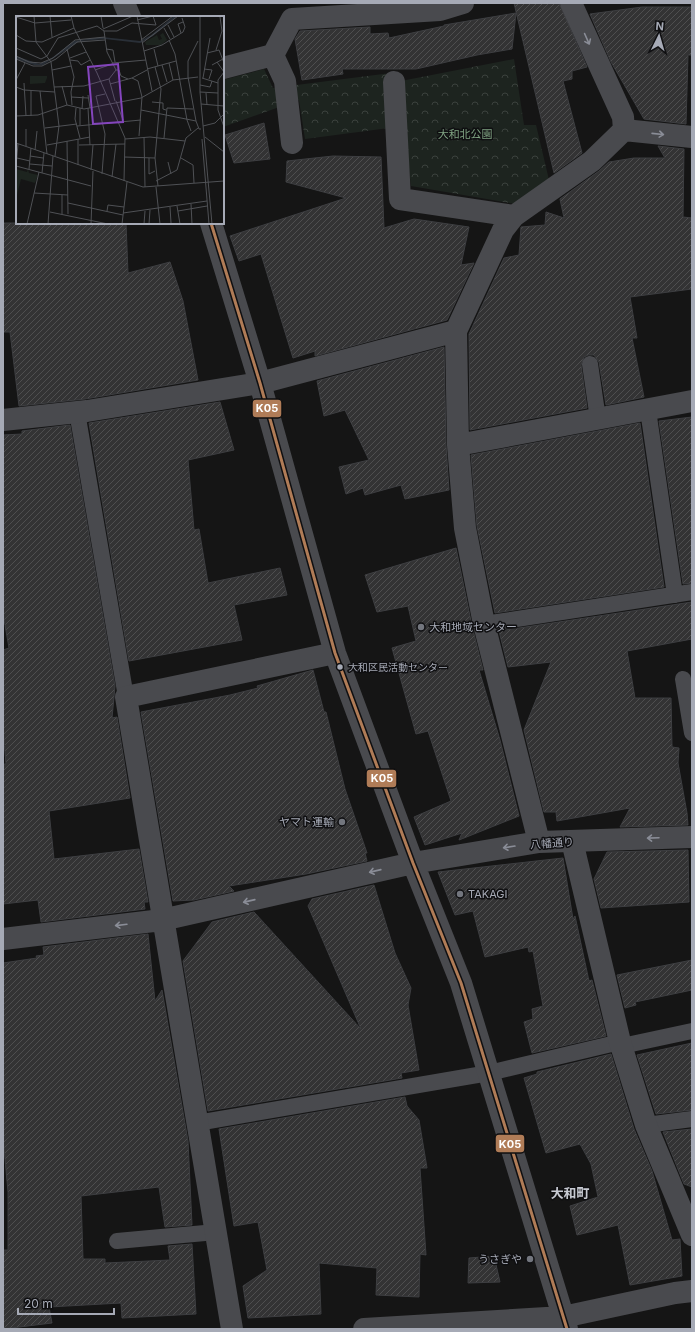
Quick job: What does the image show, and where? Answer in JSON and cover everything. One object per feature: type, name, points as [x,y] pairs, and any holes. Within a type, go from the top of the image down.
[{"type":"street","points":[[124,3],[130,16]]},
{"type":"street","points":[[224,68],[274,55],[292,19],[440,10],[463,3]]},
{"type":"street","points":[[570,3],[623,117],[624,130]]},
{"type":"street","points":[[274,55],[285,81],[292,143]]},
{"type":"street","points":[[394,82],[400,199],[514,216]]},
{"type":"street","points":[[539,842],[484,624],[465,528],[458,445],[456,332],[503,230],[514,216],[592,161],[624,130],[692,137]]},
{"type":"street","points":[[211,224],[260,383],[335,653],[413,863],[461,983],[565,1323]]},
{"type":"street","points":[[3,420],[77,412],[260,383],[456,332]]},
{"type":"street","points":[[458,445],[692,402]]},
{"type":"street","points":[[232,1329],[162,920],[126,697],[335,653]]},
{"type":"street","name":"八幡通り","points":[[3,939],[162,920],[413,863],[539,842],[692,837]]},
{"type":"street","points":[[572,841],[621,1044],[646,1125],[692,1236]]},
{"type":"street","points":[[364,1329],[565,1323],[692,1289]]},
{"type":"lane","points":[[590,364],[598,419]]},
{"type":"lane","points":[[648,410],[675,595]]},
{"type":"lane","points":[[77,412],[126,697]]},
{"type":"lane","points":[[484,624],[692,592]]},
{"type":"lane","points":[[683,680],[692,733]]},
{"type":"lane","points":[[197,1123],[489,1073],[621,1044],[692,1031]]},
{"type":"lane","points":[[646,1125],[692,1119]]},
{"type":"lane","points":[[116,1241],[216,1232]]},
{"type":"green space","name":"大和北公園","points":[[514,59],[524,125],[536,125],[549,180],[521,205],[411,186],[404,126],[305,139],[299,100],[224,127],[224,80],[264,69],[273,88],[399,72],[401,81]]},
{"type":"building","points":[[514,3],[559,3],[587,67],[572,71],[572,79],[563,81],[582,153],[554,173]]},
{"type":"building","points":[[642,7],[692,7],[692,55],[688,55],[686,124],[644,119],[611,62],[590,14]]},
{"type":"building","points":[[516,13],[512,49],[477,55],[416,69],[342,69],[343,74],[302,80],[295,39],[300,31],[370,27],[370,34],[388,33],[389,38],[444,25]]},
{"type":"building","points":[[264,123],[270,159],[234,163],[225,135]]},
{"type":"building","points":[[658,146],[684,149],[683,217],[692,218],[692,289],[630,297],[637,338],[632,338],[644,397],[606,405],[599,362],[594,355],[588,355],[584,357],[581,365],[587,408],[470,430],[469,334],[504,258],[519,255],[521,227],[545,225],[546,212],[564,218],[560,199],[609,162],[634,158],[665,158]]},
{"type":"building","points":[[333,156],[381,157],[384,228],[414,219],[469,227],[461,265],[474,263],[447,320],[315,356],[315,351],[293,358],[261,254],[239,261],[230,236],[346,198],[286,182],[287,161]]},
{"type":"building","points":[[3,223],[126,224],[128,273],[170,262],[183,301],[198,380],[85,399],[19,406],[10,332],[3,332]]},
{"type":"building","points":[[444,347],[446,445],[449,490],[405,499],[401,485],[365,495],[363,488],[346,494],[339,467],[369,460],[345,410],[324,416],[317,381]]},
{"type":"building","points":[[220,402],[234,450],[188,460],[194,530],[199,529],[208,583],[280,568],[287,595],[234,605],[242,640],[129,661],[89,423]]},
{"type":"building","points":[[692,417],[692,583],[683,584],[659,421]]},
{"type":"building","points":[[640,423],[664,587],[495,613],[477,526],[471,455]]},
{"type":"building","points":[[70,425],[115,686],[112,718],[117,717],[130,798],[49,811],[54,859],[139,849],[148,902],[144,902],[145,909],[41,922],[38,900],[3,904],[3,764],[6,764],[3,729],[3,650],[9,648],[3,614],[3,435],[22,434],[22,431]]},
{"type":"building","points":[[456,548],[472,626],[483,670],[479,670],[500,740],[519,816],[459,840],[462,833],[425,845],[414,817],[451,801],[428,731],[416,734],[392,648],[416,641],[408,606],[377,612],[365,575]]},
{"type":"building","points":[[692,602],[692,639],[627,651],[635,698],[671,698],[672,747],[679,748],[678,763],[688,825],[620,827],[630,808],[557,821],[556,812],[544,812],[524,730],[551,662],[508,667],[499,631]]},
{"type":"building","points":[[313,670],[324,712],[326,712],[345,789],[367,853],[365,853],[367,861],[306,874],[229,886],[234,891],[194,900],[173,901],[141,712],[230,695],[258,688],[257,686]]},
{"type":"building","points":[[688,850],[689,902],[601,908],[594,879],[607,852]]},
{"type":"building","points":[[563,858],[573,919],[575,916],[589,981],[592,980],[606,1036],[532,1053],[524,1022],[533,1019],[532,1009],[543,1006],[533,951],[529,952],[528,947],[485,957],[473,911],[455,915],[438,872]]},
{"type":"building","points":[[374,885],[395,953],[411,988],[408,1005],[419,1070],[401,1073],[402,1078],[208,1111],[183,961],[212,922],[254,912],[361,1029],[308,906],[312,899]]},
{"type":"building","points":[[148,934],[155,1001],[162,990],[188,1141],[192,1225],[165,1227],[159,1187],[81,1196],[83,1259],[105,1259],[105,1263],[170,1260],[168,1246],[192,1244],[196,1314],[122,1318],[121,1303],[49,1307],[52,1323],[3,1329],[3,1250],[8,1250],[8,1192],[3,1137],[3,963],[37,958],[36,956],[44,955],[43,947]]},
{"type":"building","points":[[692,960],[692,990],[635,1002],[636,1005],[625,1008],[617,975]]},
{"type":"building","points":[[692,1043],[692,1110],[656,1114],[637,1055]]},
{"type":"building","points":[[611,1054],[634,1129],[652,1171],[672,1240],[680,1239],[682,1276],[630,1285],[618,1225],[577,1235],[570,1206],[598,1197],[591,1164],[580,1144],[546,1153],[524,1078],[537,1074],[537,1072]]},
{"type":"building","points":[[405,1097],[407,1106],[419,1120],[427,1168],[420,1168],[426,1255],[420,1254],[419,1297],[376,1295],[377,1268],[319,1263],[321,1314],[248,1318],[243,1286],[267,1270],[258,1222],[234,1226],[219,1129]]},
{"type":"building","points":[[692,1129],[692,1187],[684,1184],[663,1132]]},
{"type":"building","points":[[494,1256],[500,1282],[468,1283],[469,1258]]},
{"type":"transit line","name":"K05","points":[[211,224],[260,383],[335,653],[413,863],[461,983],[567,1329]]},
{"type":"place","name":"大和地域センター","points":[[421,627]]},
{"type":"place","name":"大和区民活動センター","points":[[340,667]]},
{"type":"place","name":"ヤマト運輸","points":[[342,822]]},
{"type":"place","name":"TAKAGI","points":[[460,894]]},
{"type":"place","name":"うさぎや","points":[[530,1259]]},
{"type":"district","name":"大和町","points":[[570,1193]]}]
